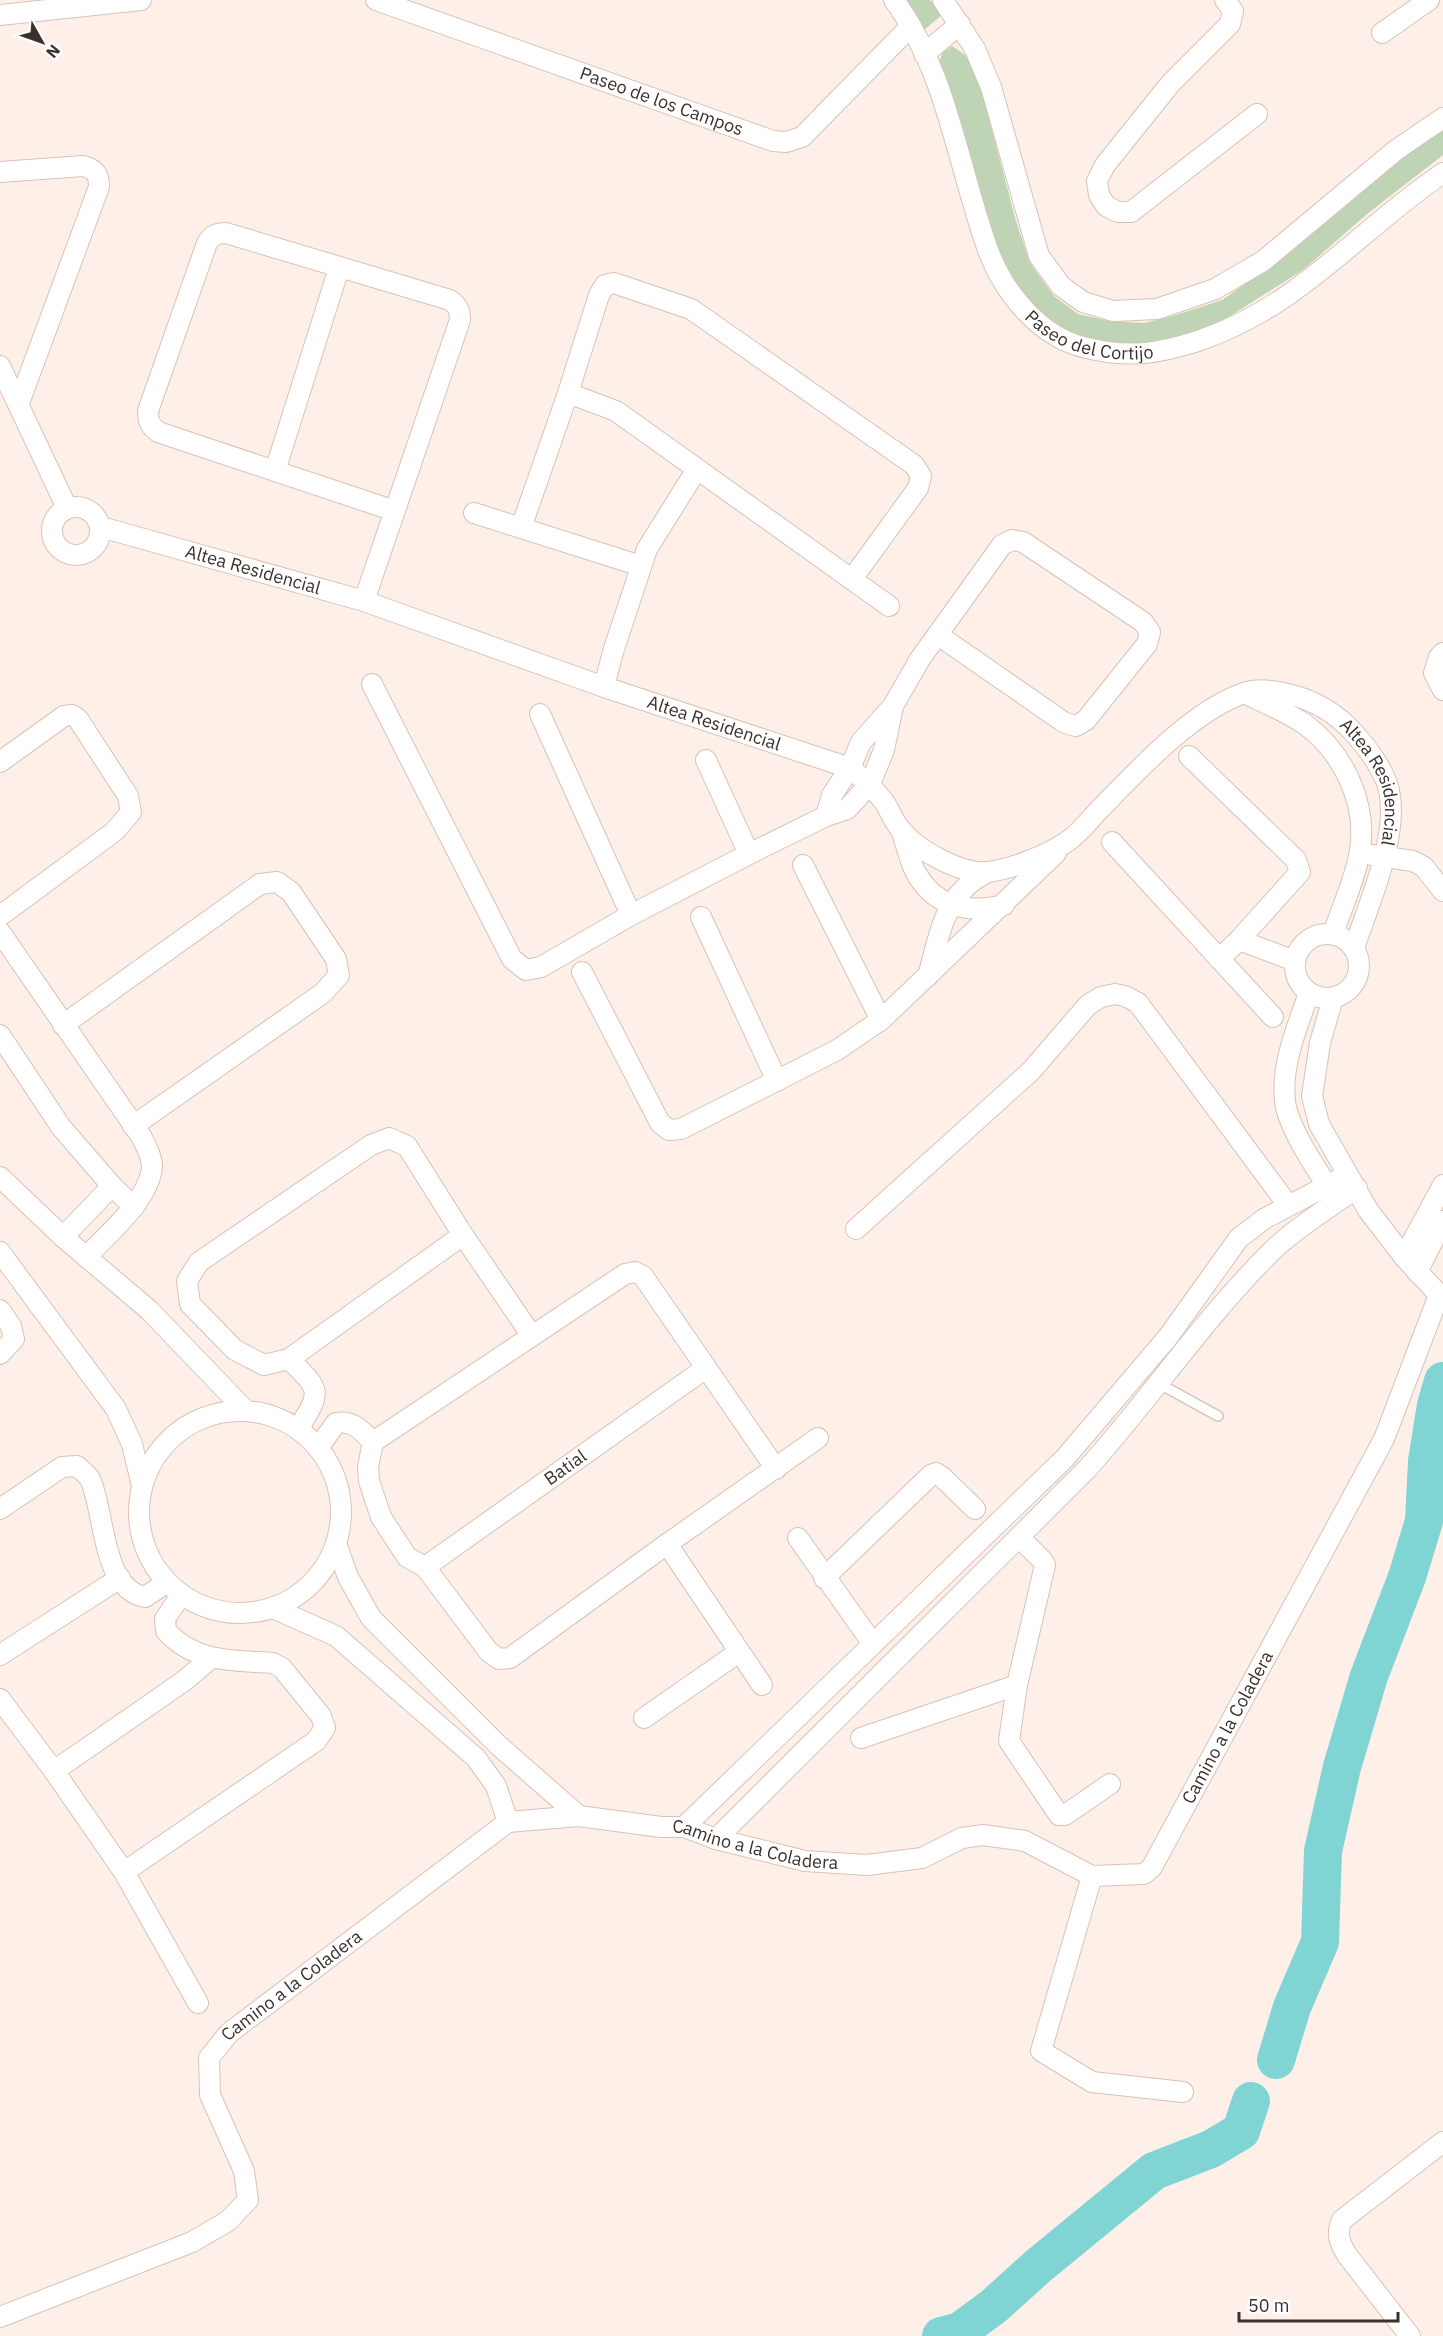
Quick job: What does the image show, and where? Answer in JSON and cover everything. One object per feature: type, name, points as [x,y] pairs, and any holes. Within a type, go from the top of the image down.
[{"type":"street","points":[[0,15],[141,0]]},
{"type":"street","name":"Paseo de los Campos","points":[[376,0],[773,141],[786,142],[802,136],[911,26]]},
{"type":"street","name":"Paseo del Cortijo","points":[[894,0],[911,26],[939,89],[982,233],[1007,289],[1035,320],[1073,345],[1132,355],[1172,350],[1220,333],[1270,308],[1317,276],[1405,201],[1443,172]]},
{"type":"street","name":"Paseo del Cortijo","points":[[943,0],[975,49],[991,87],[1039,256],[1061,286],[1083,302],[1113,311],[1157,309],[1215,289],[1263,261],[1396,150],[1443,118]]},
{"type":"street","points":[[1225,0],[1233,11],[1230,24],[1171,83],[1106,165],[1097,181],[1099,195],[1106,206],[1118,212],[1131,212],[1257,114]]},
{"type":"street","points":[[1382,33],[1429,0]]},
{"type":"street","points":[[924,54],[960,24]]},
{"type":"street","points":[[0,172],[83,166],[93,168],[99,176],[99,187],[19,403]]},
{"type":"street","points":[[364,601],[395,511],[459,320],[460,312],[457,305],[450,300],[226,233],[219,233],[212,237],[207,243],[148,411],[148,420],[152,427],[158,432],[395,511]]},
{"type":"street","points":[[275,471],[339,268]]},
{"type":"street","points":[[521,528],[599,295],[605,285],[614,283],[691,309],[914,465],[921,476],[918,488],[852,579]]},
{"type":"street","points":[[0,366],[67,508]]},
{"type":"street","points":[[568,393],[616,411],[890,606]]},
{"type":"street","points":[[604,687],[647,549],[697,469]]},
{"type":"street","points":[[75,506],[85,509],[97,518],[101,527],[100,536],[94,545],[85,553],[76,556],[67,554],[59,548],[53,538],[52,528],[56,519],[67,508],[75,506]]},
{"type":"street","points":[[474,513],[641,566]]},
{"type":"street","name":"Altea Residencial","points":[[101,527],[364,601],[604,687],[850,768],[870,784],[884,801],[901,831],[945,863],[965,871],[987,872],[1029,861],[1068,841],[1145,763],[1204,714],[1244,693],[1266,690],[1299,697],[1328,710],[1370,751],[1389,789],[1390,826],[1385,857],[1354,948]]},
{"type":"street","points":[[826,816],[832,795],[850,768],[861,742],[893,706],[920,659],[1002,545],[1012,540],[1023,542],[1143,622],[1150,632],[1147,644],[1086,720],[1076,726],[1065,723],[938,635]]},
{"type":"street","points":[[1443,653],[1439,657],[1434,673],[1443,690]]},
{"type":"street","points":[[372,684],[512,959],[526,970],[541,967],[631,915],[749,854],[826,816],[847,810],[870,784],[884,750],[893,706]]},
{"type":"street","name":"Altea Residencial","points":[[1244,693],[1306,725],[1334,751],[1357,799],[1362,824],[1360,853],[1333,934]]},
{"type":"street","points":[[540,714],[631,915]]},
{"type":"street","points":[[0,762],[64,716],[72,715],[78,719],[128,796],[131,812],[115,831],[0,916]]},
{"type":"street","points":[[1189,756],[1296,860],[1300,872],[1219,959]]},
{"type":"street","points":[[706,760],[749,854]]},
{"type":"street","points":[[901,831],[915,870],[928,889],[951,906],[972,910],[1004,905]]},
{"type":"street","points":[[582,972],[660,1123],[669,1130],[681,1129],[837,1050],[881,1020],[1004,905],[1068,841]]},
{"type":"street","points":[[1112,842],[1273,1017]]},
{"type":"street","points":[[1360,853],[1413,861],[1424,867],[1443,891]]},
{"type":"street","points":[[803,865],[881,1020]]},
{"type":"street","points":[[928,976],[945,917],[951,906],[966,886],[987,872]]},
{"type":"street","points":[[63,1025],[260,884],[277,882],[291,892],[336,959],[339,975],[323,993],[134,1126]]},
{"type":"street","points":[[701,917],[777,1081]]},
{"type":"street","points":[[0,932],[134,1126],[150,1154],[152,1167],[148,1181],[134,1207],[86,1257]]},
{"type":"street","points":[[1320,934],[1333,934],[1345,939],[1354,948],[1359,960],[1356,978],[1354,984],[1345,993],[1333,998],[1309,993],[1298,979],[1295,961],[1300,949],[1308,939],[1320,934]]},
{"type":"street","points":[[1239,940],[1295,961]]},
{"type":"street","points":[[1309,993],[1293,1036],[1287,1067],[1285,1101],[1295,1131],[1332,1193],[1368,1210]]},
{"type":"street","points":[[856,1229],[1030,1071],[1088,1005],[1101,997],[1115,994],[1138,1003],[1288,1205]]},
{"type":"street","points":[[1333,998],[1320,1043],[1312,1095],[1319,1124],[1368,1210],[1404,1257],[1441,1297]]},
{"type":"street","points":[[0,1035],[61,1127],[112,1186],[134,1207]]},
{"type":"street","points":[[463,1235],[289,1359],[264,1365],[235,1350],[190,1304],[187,1281],[199,1262],[371,1145],[389,1138],[407,1146],[463,1235],[532,1336]]},
{"type":"street","points":[[0,1177],[63,1237],[148,1310],[246,1411]]},
{"type":"street","points":[[716,1839],[1087,1469],[1125,1427],[1219,1307],[1332,1193],[1352,1181]]},
{"type":"street","points":[[1404,1257],[1443,1185]]},
{"type":"street","points":[[63,1237],[112,1186]]},
{"type":"street","points":[[684,1827],[1065,1458],[1168,1337],[1239,1238],[1288,1205],[1332,1193]]},
{"type":"street","points":[[1417,1272],[1443,1221]]},
{"type":"street","points":[[0,1252],[116,1409],[132,1444],[142,1486]]},
{"type":"street","points":[[776,1469],[643,1276],[634,1272],[625,1274],[373,1442],[368,1467],[369,1481],[381,1517],[407,1557],[425,1567],[489,1652],[498,1659],[510,1658],[667,1544],[776,1469],[818,1438]]},
{"type":"street","name":"Camino a la Coladera","points":[[0,2317],[192,2242],[228,2221],[248,2200],[244,2171],[210,2095],[209,2058],[229,2033],[508,1822],[579,1816],[661,1827],[684,1827],[716,1839],[805,1861],[867,1865],[922,1858],[962,1838],[983,1834],[1025,1841],[1092,1876],[1144,1874],[1152,1867],[1384,1439],[1441,1297]]},
{"type":"street","points":[[0,1310],[11,1326],[14,1339],[0,1354]]},
{"type":"street","points":[[1168,1337],[1185,1350]]},
{"type":"street","points":[[289,1359],[312,1382],[315,1390],[315,1400],[298,1429]]},
{"type":"street","name":"Batial","points":[[425,1567],[706,1368]]},
{"type":"street","points":[[228,1411],[246,1411],[282,1419],[298,1429],[318,1448],[333,1471],[341,1507],[340,1525],[329,1559],[306,1588],[291,1600],[273,1608],[254,1613],[235,1614],[198,1605],[173,1589],[154,1568],[145,1550],[138,1513],[142,1486],[153,1460],[177,1432],[210,1415],[228,1411]]},
{"type":"street","points":[[318,1448],[336,1423],[347,1421],[357,1426],[373,1442]]},
{"type":"street","points":[[0,1509],[62,1467],[77,1466],[90,1478],[105,1549],[120,1578],[135,1595],[145,1597],[173,1589]]},
{"type":"street","points":[[824,1578],[931,1475],[936,1473],[941,1476],[975,1509]]},
{"type":"street","points":[[1019,1537],[1045,1565],[1017,1684],[1009,1741],[1054,1812],[1059,1815],[1065,1815],[1110,1784]]},
{"type":"street","points":[[798,1538],[824,1578],[873,1644]]},
{"type":"street","points":[[336,1542],[348,1577],[371,1618],[498,1745],[579,1816]]},
{"type":"street","points":[[667,1544],[762,1685]]},
{"type":"street","points":[[0,1655],[120,1578]]},
{"type":"street","points":[[124,1872],[316,1742],[325,1728],[321,1716],[282,1668],[273,1663],[210,1659],[176,1641],[166,1631],[165,1619],[173,1589]]},
{"type":"street","points":[[273,1608],[336,1636],[476,1758],[496,1786],[508,1822]]},
{"type":"street","points":[[644,1718],[739,1652]]},
{"type":"street","points":[[858,1658],[876,1677]]},
{"type":"street","points":[[54,1771],[184,1680],[210,1659]]},
{"type":"street","points":[[861,1738],[1017,1684]]},
{"type":"street","points":[[0,1699],[54,1771],[124,1872],[198,2003]]},
{"type":"street","points":[[1092,1876],[1041,2051],[1092,2082],[1183,2092]]},
{"type":"street","points":[[1410,2336],[1347,2254],[1340,2242],[1338,2230],[1342,2220],[1443,2142]]},
{"type":"lane","points":[[1158,1383],[1218,1416]]},
{"type":"green space","points":[[904,0],[930,0],[943,14],[924,30]]},
{"type":"green space","points":[[952,46],[968,57],[983,96],[1016,221],[1030,263],[1054,296],[1078,314],[1109,321],[1144,323],[1222,300],[1292,251],[1417,146],[1443,129],[1443,155],[1367,214],[1303,270],[1211,328],[1136,347],[1079,336],[1043,317],[1011,281],[993,238],[938,67],[942,53]]},
{"type":"waterway","points":[[1276,2060],[1292,2007],[1320,1942],[1323,1851],[1342,1767],[1369,1676],[1407,1577],[1424,1521],[1427,1461],[1436,1405],[1443,1381]]},
{"type":"waterway","points":[[941,2336],[960,2331],[994,2306],[1037,2267],[1154,2171],[1211,2149],[1241,2131],[1251,2101]]}]
